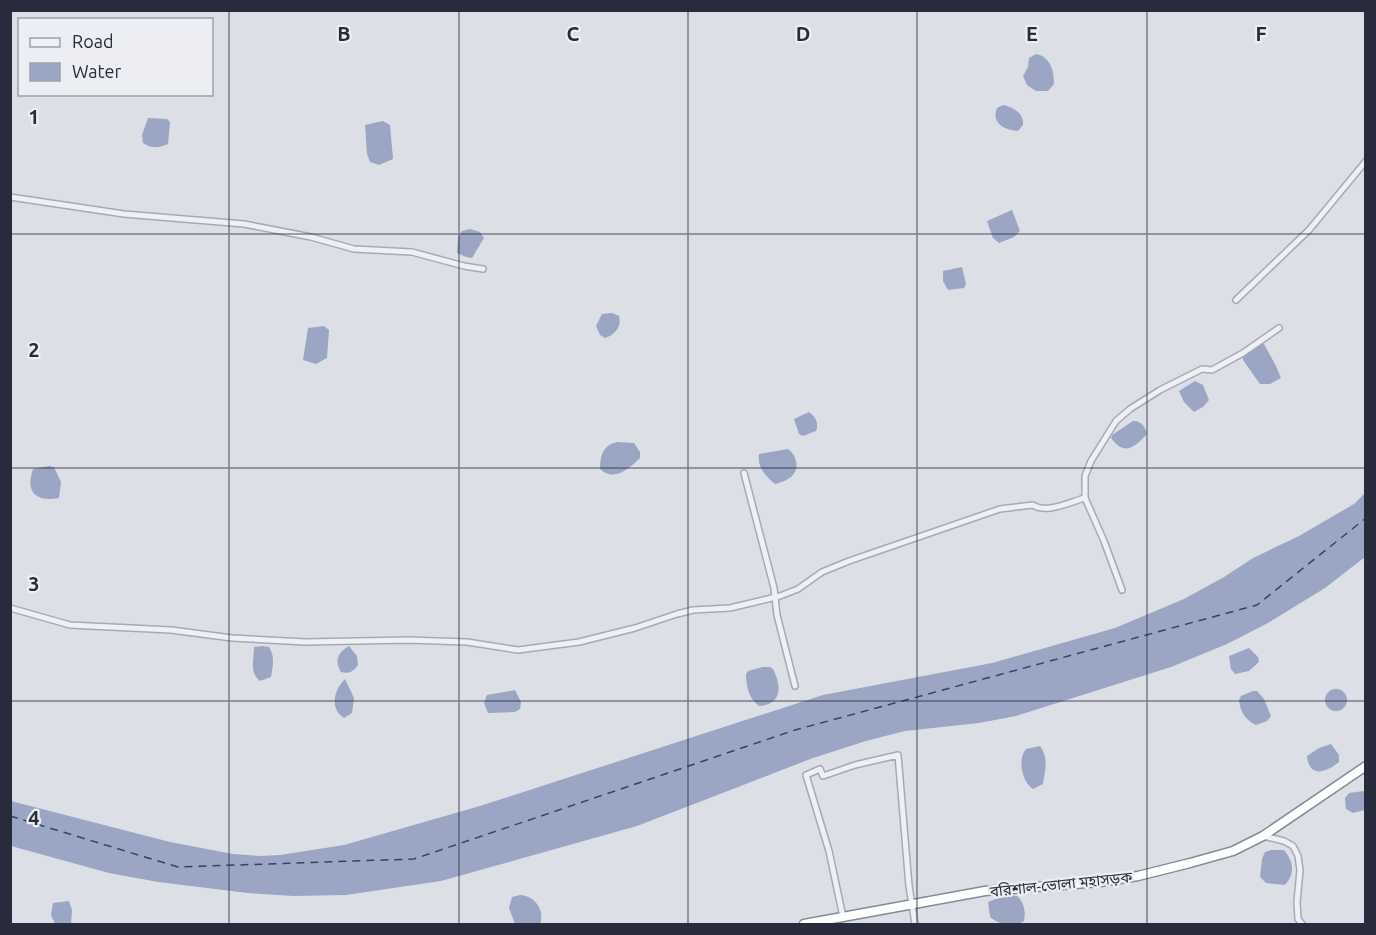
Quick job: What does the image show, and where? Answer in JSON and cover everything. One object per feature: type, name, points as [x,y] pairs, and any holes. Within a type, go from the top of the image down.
[{"type":"highway","name":"বরিশাল-ভোলা মহাসড়ক","points":[[804,924],[985,891],[1100,882],[1138,876],[1233,851],[1263,836],[1365,766]]},
{"type":"street","points":[[1236,300],[1309,230],[1365,161]]},
{"type":"street","points":[[10,197],[124,214],[244,224],[311,237],[354,249],[412,252],[483,269]]},
{"type":"street","points":[[1122,590],[1085,498],[1085,476],[1091,461],[1116,421],[1130,409],[1160,390],[1202,369],[1212,370],[1243,353],[1279,328]]},
{"type":"street","points":[[744,473],[795,686]]},
{"type":"street","points":[[10,608],[70,625],[171,630],[232,638],[305,642],[408,640],[467,642],[518,650],[579,642],[693,610],[730,608],[792,592],[822,572],[849,561],[982,515],[1014,506],[1034,505],[1039,509],[1046,509],[1085,498]]},
{"type":"street","points":[[843,917],[829,851],[806,775],[820,769],[823,776],[899,755],[915,924]]},
{"type":"street","points":[[1263,836],[1293,846],[1298,856],[1300,870],[1297,902],[1298,919],[1302,924]]},
{"type":"water","points":[[1036,54],[1048,61],[1052,70],[1054,84],[1048,91],[1036,91],[1027,85],[1023,76],[1028,67],[1029,58]]},
{"type":"water","points":[[1003,105],[1014,109],[1022,117],[1023,125],[1018,131],[1008,129],[997,122],[997,108]]},
{"type":"water","points":[[148,118],[167,119],[170,122],[168,144],[155,147],[143,143],[142,135]]},
{"type":"water","points":[[383,121],[390,125],[393,159],[379,165],[370,162],[367,154],[365,125]]},
{"type":"water","points":[[1012,210],[1020,231],[1014,237],[999,243],[993,238],[987,221]]},
{"type":"water","points":[[470,229],[480,232],[484,238],[472,258],[457,253],[458,237],[462,231]]},
{"type":"water","points":[[962,267],[966,284],[964,288],[948,290],[943,281],[943,271]]},
{"type":"water","points":[[612,313],[619,316],[619,327],[605,338],[600,335],[596,326],[602,314]]},
{"type":"water","points":[[324,326],[329,330],[327,358],[316,364],[303,360],[308,328]]},
{"type":"water","points":[[1258,344],[1264,344],[1281,378],[1270,384],[1260,384],[1243,360],[1243,354]]},
{"type":"water","points":[[1195,381],[1203,385],[1209,400],[1194,412],[1184,402],[1179,391]]},
{"type":"water","points":[[809,412],[816,421],[817,428],[816,431],[803,436],[799,434],[794,419]]},
{"type":"water","points":[[1133,421],[1142,424],[1147,434],[1129,448],[1120,447],[1111,438],[1112,435]]},
{"type":"water","points":[[612,443],[634,443],[640,452],[640,458],[626,470],[616,474],[605,473],[600,469],[603,452]]},
{"type":"water","points":[[788,449],[795,459],[796,470],[787,479],[775,484],[762,471],[759,454]]},
{"type":"water","points":[[54,467],[61,482],[59,498],[39,497],[34,494],[30,484],[33,469]]},
{"type":"water","points":[[1365,493],[1365,557],[1325,588],[1268,623],[1227,644],[1171,667],[1016,716],[979,723],[905,731],[866,741],[813,758],[637,826],[441,881],[346,895],[293,896],[248,893],[158,882],[109,873],[11,846],[11,801],[170,842],[233,854],[280,855],[344,845],[480,806],[823,695],[992,663],[1115,628],[1184,599],[1253,558],[1299,536],[1354,504]]},
{"type":"water","points":[[349,646],[357,656],[358,665],[351,672],[341,672],[338,657]]},
{"type":"water","points":[[254,647],[269,647],[273,665],[271,677],[260,681],[254,674],[253,662]]},
{"type":"water","points":[[1249,648],[1258,657],[1259,662],[1249,671],[1235,674],[1231,669],[1229,656]]},
{"type":"water","points":[[763,667],[773,669],[779,688],[772,702],[759,706],[749,692],[746,674],[748,671]]},
{"type":"water","points":[[345,679],[354,698],[352,713],[344,718],[336,709],[335,699],[338,688]]},
{"type":"water","points":[[1336,689],[1344,692],[1347,700],[1344,708],[1336,711],[1328,708],[1325,700],[1328,692]]},
{"type":"water","points":[[515,690],[521,702],[520,709],[515,712],[488,713],[484,703],[487,695]]},
{"type":"water","points":[[1257,691],[1264,699],[1271,716],[1267,721],[1256,725],[1244,715],[1239,700],[1241,696]]},
{"type":"water","points":[[1331,744],[1339,755],[1339,762],[1324,771],[1315,771],[1308,763],[1307,756]]},
{"type":"water","points":[[1040,746],[1045,760],[1043,784],[1033,789],[1026,781],[1021,764],[1026,749]]},
{"type":"water","points":[[1364,791],[1365,810],[1353,813],[1346,809],[1345,798],[1349,793]]},
{"type":"water","points":[[1284,850],[1290,859],[1292,872],[1285,885],[1266,883],[1260,877],[1262,859],[1265,852]]},
{"type":"water","points":[[520,895],[530,898],[538,905],[541,914],[540,924],[515,924],[509,908],[512,897]]},
{"type":"water","points":[[1006,895],[1017,896],[1021,901],[1025,911],[1024,921],[1006,925],[990,917],[988,902]]},
{"type":"water","points":[[69,901],[72,910],[71,924],[55,924],[51,915],[53,903]]},
{"type":"ferry route","points":[[10,816],[178,867],[414,859],[795,730],[1257,605],[1366,518]]}]
